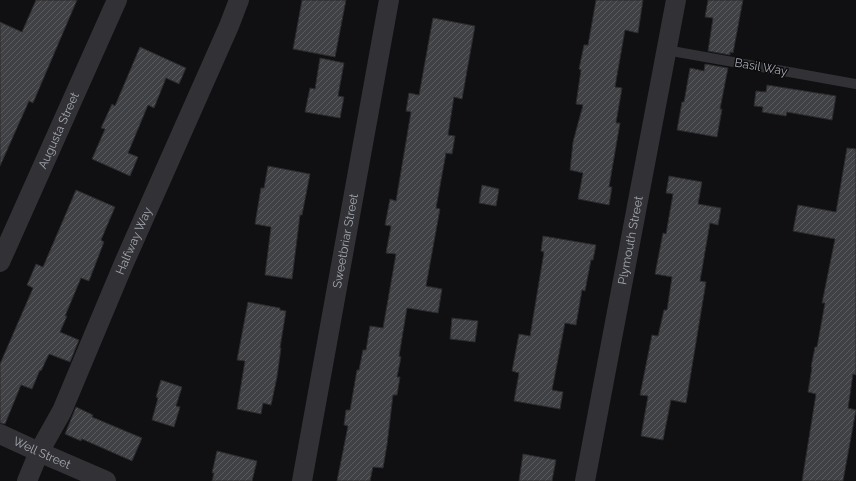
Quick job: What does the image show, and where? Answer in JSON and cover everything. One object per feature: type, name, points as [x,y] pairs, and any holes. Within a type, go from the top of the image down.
[{"type":"street","name":"Augusta Street","points":[[0,262],[117,0]]},
{"type":"street","name":"Halfway Way","points":[[27,481],[39,452],[62,411],[124,263],[229,26],[239,0]]},
{"type":"street","name":"Sweetbriar Street","points":[[302,481],[389,0]]},
{"type":"street","name":"Plymouth Street","points":[[585,481],[676,0]]},
{"type":"street","name":"Well Street","points":[[0,434],[106,481]]},
{"type":"lane","name":"Basil Way","points":[[666,50],[856,84]]},
{"type":"building","points":[[36,0],[77,0],[33,103],[29,101],[0,166],[0,22],[22,32]]},
{"type":"building","points":[[302,0],[346,0],[335,57],[293,49]]},
{"type":"building","points":[[596,0],[643,0],[638,33],[625,30],[615,87],[622,88],[616,123],[620,123],[609,187],[612,187],[609,205],[578,199],[583,173],[570,170],[573,142],[583,105],[576,104],[581,70],[579,69],[584,45],[588,45]]},
{"type":"building","points":[[708,0],[743,0],[733,53],[730,52],[730,55],[708,51],[713,18],[705,17]]},
{"type":"building","points":[[433,18],[475,26],[462,99],[454,97],[448,135],[455,136],[452,154],[446,153],[436,208],[440,209],[426,286],[442,289],[438,313],[407,308],[399,356],[401,357],[397,377],[400,377],[397,395],[393,395],[383,468],[373,467],[370,481],[337,481],[348,426],[344,425],[346,410],[350,410],[357,370],[359,370],[363,350],[366,350],[370,326],[383,328],[396,254],[386,253],[391,226],[385,225],[390,199],[396,201],[411,112],[406,111],[409,93],[419,95]]},
{"type":"building","points":[[140,47],[186,68],[179,84],[166,78],[154,108],[148,105],[128,153],[138,157],[130,176],[92,159],[105,129],[101,128],[112,104],[115,106]]},
{"type":"building","points":[[320,58],[344,63],[338,96],[344,97],[340,118],[305,112],[310,88],[315,89]]},
{"type":"building","points":[[705,64],[728,68],[720,109],[722,109],[717,137],[677,130],[690,68],[704,71]]},
{"type":"building","points":[[767,85],[836,96],[832,120],[787,112],[786,116],[762,112],[763,107],[754,106],[756,91],[766,92]]},
{"type":"building","points":[[847,148],[856,149],[856,375],[853,374],[848,408],[856,410],[843,481],[802,481],[816,394],[808,392],[811,367],[815,347],[817,347],[825,303],[822,303],[835,239],[793,231],[798,205],[836,212]]},
{"type":"building","points":[[268,166],[310,174],[302,215],[300,215],[292,279],[265,275],[271,227],[255,224],[261,188],[264,188]]},
{"type":"building","points":[[669,176],[702,182],[698,204],[721,208],[718,225],[710,223],[700,281],[706,282],[686,403],[671,400],[663,440],[641,436],[648,396],[640,395],[652,335],[658,336],[664,310],[667,310],[672,277],[655,274],[663,233],[666,234],[673,194],[666,193]]},
{"type":"building","points":[[482,185],[499,189],[496,206],[479,203]]},
{"type":"building","points":[[76,190],[115,207],[101,240],[104,242],[89,281],[81,278],[60,332],[79,340],[70,362],[49,354],[32,389],[21,385],[5,424],[0,423],[0,364],[33,288],[27,285],[36,264],[43,267]]},
{"type":"building","points":[[543,236],[596,245],[593,260],[591,260],[585,291],[582,290],[576,325],[565,323],[552,390],[563,392],[560,409],[514,401],[519,373],[512,371],[519,334],[530,336],[544,252],[541,251]]},
{"type":"building","points":[[248,302],[280,308],[280,310],[286,311],[277,377],[271,405],[263,403],[261,414],[237,409],[245,361],[237,360]]},
{"type":"building","points":[[452,318],[478,321],[475,342],[450,339]]},
{"type":"building","points":[[161,380],[182,387],[176,406],[180,407],[174,427],[152,420]]},
{"type":"building","points":[[76,407],[93,415],[92,417],[142,438],[132,461],[82,439],[81,441],[65,434]]},
{"type":"building","points":[[217,451],[257,461],[252,481],[212,481],[214,473],[212,473]]},
{"type":"building","points":[[523,454],[556,460],[552,481],[519,481]]}]
